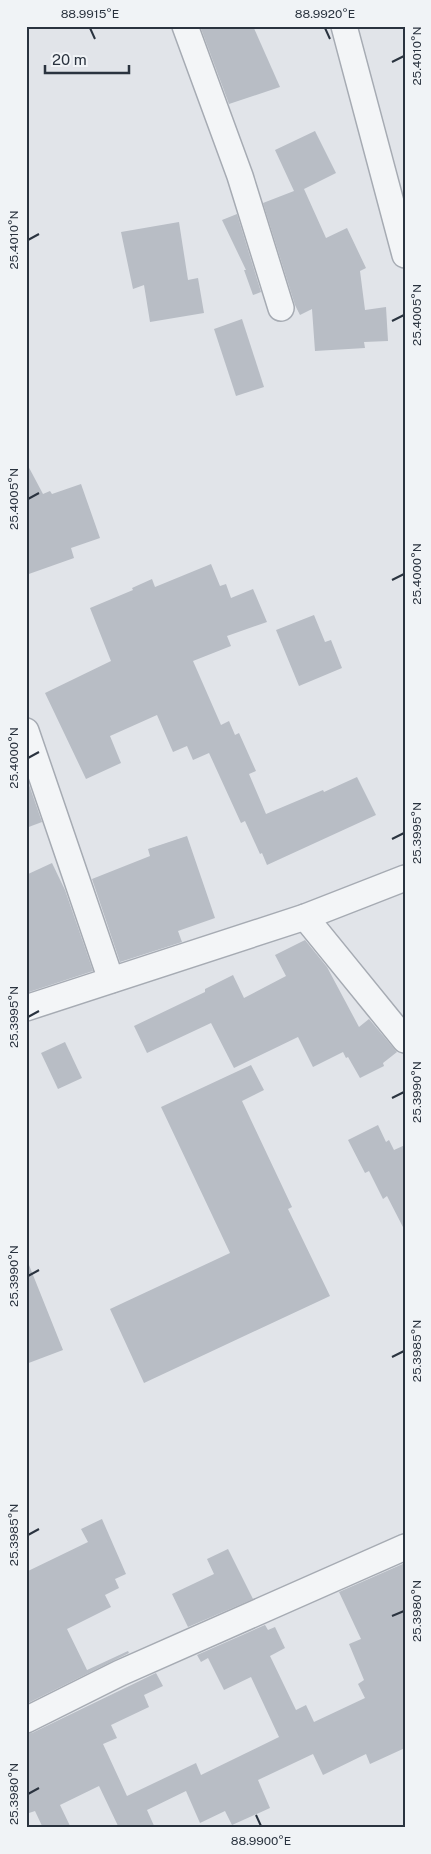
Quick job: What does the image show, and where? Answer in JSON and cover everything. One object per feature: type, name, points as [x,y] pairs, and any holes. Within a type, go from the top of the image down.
[{"type":"street","points":[[185,26],[240,176],[281,308]]},
{"type":"street","points":[[344,26],[405,255]]},
{"type":"street","points":[[26,732],[112,980]]},
{"type":"street","points":[[26,1008],[305,917],[405,878]]},
{"type":"street","points":[[305,917],[405,1040]]},
{"type":"street","points":[[26,1720],[120,1673],[405,1547]]},
{"type":"building","points":[[200,26],[253,26],[280,87],[229,104]]},
{"type":"building","points":[[315,131],[336,173],[304,189],[326,238],[347,228],[366,268],[360,271],[365,310],[386,307],[388,341],[364,342],[365,348],[315,351],[312,309],[300,315],[295,305],[263,203],[294,191],[275,150]]},
{"type":"building","points":[[237,214],[261,292],[253,295],[244,270],[246,270],[222,220]]},
{"type":"building","points":[[179,222],[188,280],[198,278],[204,313],[150,322],[144,285],[133,289],[121,232]]},
{"type":"building","points":[[242,319],[264,387],[236,396],[214,329]]},
{"type":"building","points":[[26,462],[43,494],[50,491],[52,494],[81,484],[100,538],[71,548],[74,558],[26,575]]},
{"type":"building","points":[[211,564],[220,586],[226,584],[231,598],[253,589],[267,622],[227,636],[231,646],[193,661],[221,725],[229,721],[235,735],[239,733],[256,771],[249,774],[266,814],[357,777],[376,815],[267,865],[245,821],[241,823],[209,753],[193,760],[187,746],[173,752],[157,715],[110,736],[121,763],[86,779],[45,693],[111,661],[90,608],[133,590],[132,588],[152,579],[155,587]]},
{"type":"building","points":[[314,615],[325,642],[331,640],[342,668],[299,686],[276,630]]},
{"type":"building","points":[[26,776],[42,822],[26,828]]},
{"type":"building","points":[[187,836],[215,918],[178,931],[182,942],[120,962],[92,879],[150,856],[148,849]]},
{"type":"building","points":[[52,863],[65,890],[93,971],[26,993],[26,875]]},
{"type":"building","points":[[305,940],[327,967],[359,1027],[369,1019],[397,1052],[383,1063],[384,1066],[360,1078],[343,1052],[313,1067],[298,1037],[234,1068],[211,1023],[147,1053],[134,1026],[205,992],[205,989],[233,975],[244,998],[286,976],[275,955]]},
{"type":"building","points":[[65,1042],[82,1078],[58,1089],[41,1053]]},
{"type":"building","points":[[251,1065],[264,1090],[242,1101],[292,1207],[288,1209],[330,1296],[144,1383],[110,1309],[230,1253],[161,1107]]},
{"type":"building","points":[[378,1125],[386,1142],[389,1140],[394,1150],[405,1145],[405,1231],[387,1196],[383,1199],[369,1171],[365,1173],[348,1140]]},
{"type":"building","points":[[26,1261],[63,1350],[26,1364]]},
{"type":"building","points":[[102,1519],[126,1574],[115,1579],[119,1588],[105,1595],[111,1607],[67,1629],[87,1670],[128,1651],[129,1653],[26,1704],[26,1572],[88,1542],[81,1529]]},
{"type":"building","points":[[228,1549],[253,1599],[188,1627],[172,1594],[214,1574],[207,1559]]},
{"type":"building","points":[[405,1563],[405,1748],[370,1764],[366,1754],[323,1775],[313,1754],[258,1780],[270,1808],[232,1825],[225,1811],[200,1823],[186,1791],[147,1810],[155,1828],[119,1828],[99,1786],[60,1805],[71,1828],[43,1828],[35,1811],[26,1814],[26,1734],[32,1733],[156,1673],[163,1686],[144,1695],[149,1707],[111,1725],[117,1738],[103,1744],[127,1796],[196,1763],[201,1775],[279,1737],[251,1677],[224,1690],[208,1658],[201,1662],[197,1655],[265,1625],[268,1630],[275,1627],[285,1648],[270,1656],[296,1710],[306,1705],[314,1722],[365,1698],[358,1684],[364,1680],[349,1644],[361,1639],[339,1592]]}]
